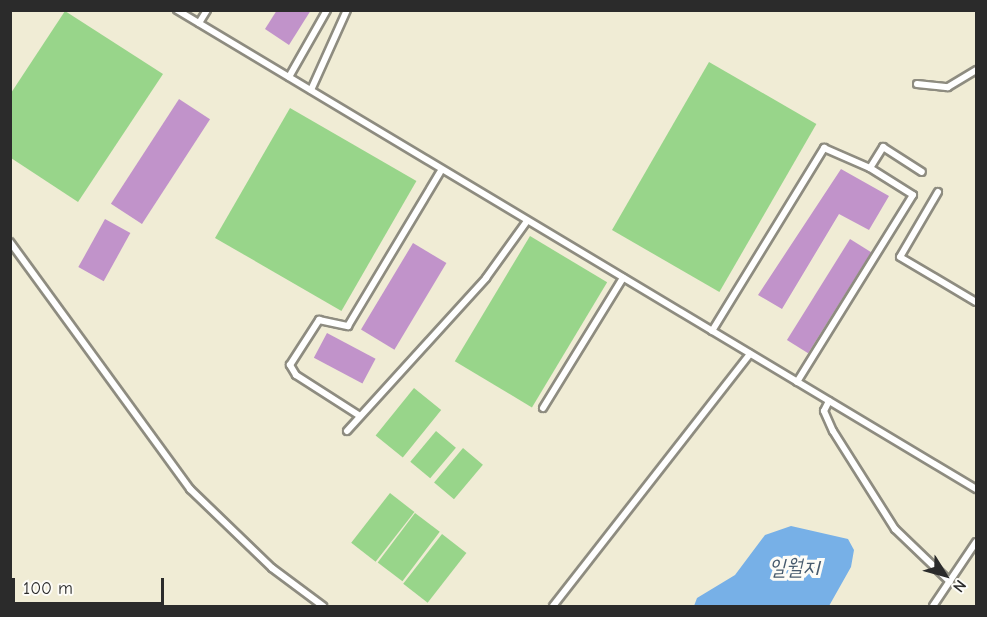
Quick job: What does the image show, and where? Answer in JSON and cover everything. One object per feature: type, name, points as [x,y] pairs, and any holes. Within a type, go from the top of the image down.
[{"type":"lane","points":[[177,10],[311,90],[440,172],[527,221],[976,489]]},
{"type":"lane","points":[[198,23],[207,10]]},
{"type":"lane","points":[[289,77],[327,10]]},
{"type":"lane","points":[[311,90],[347,10]]},
{"type":"lane","points":[[917,84],[948,87],[976,70]]},
{"type":"lane","points":[[870,168],[883,147],[922,172]]},
{"type":"lane","points":[[712,331],[824,148],[870,168],[913,195],[797,382]]},
{"type":"lane","points":[[360,416],[296,375],[290,365],[319,320],[348,326],[440,172]]},
{"type":"lane","points":[[938,192],[900,257],[976,302]]},
{"type":"lane","points":[[347,431],[486,278],[527,221]]},
{"type":"lane","points":[[10,242],[190,489],[272,568],[323,606]]},
{"type":"lane","points":[[543,408],[623,278]]},
{"type":"lane","points":[[553,606],[750,354]]},
{"type":"lane","points":[[829,401],[824,411],[833,431],[895,529],[950,582]]},
{"type":"lane","points":[[933,606],[976,542]]},
{"type":"green space","points":[[65,11],[163,74],[78,202],[11,158],[11,93]]},
{"type":"green space","points":[[709,62],[816,124],[719,292],[612,230]]},
{"type":"green space","points":[[290,108],[416,181],[341,311],[215,238]]},
{"type":"green space","points":[[530,236],[607,282],[532,407],[455,361]]},
{"type":"green space","points":[[414,388],[441,410],[403,457],[376,435]]},
{"type":"green space","points":[[436,431],[456,448],[430,478],[410,462]]},
{"type":"green space","points":[[463,448],[483,465],[454,499],[434,482]]},
{"type":"green space","points":[[390,493],[414,512],[376,562],[351,543]]},
{"type":"green space","points":[[415,513],[440,532],[402,581],[378,563]]},
{"type":"green space","points":[[442,534],[466,553],[428,603],[403,584]]},
{"type":"water","name":"일월지","points":[[791,526],[848,539],[854,550],[851,567],[829,606],[694,606],[697,598],[735,575],[765,535]]},
{"type":"building","points":[[277,10],[311,10],[289,45],[265,29]]},
{"type":"building","points":[[179,99],[210,119],[142,224],[111,204]]},
{"type":"building","points":[[841,169],[889,196],[869,230],[839,214],[782,309],[758,295]]},
{"type":"building","points":[[105,219],[130,233],[104,281],[78,267]]},
{"type":"building","points":[[850,239],[871,252],[808,353],[787,340]]},
{"type":"building","points":[[413,243],[446,263],[394,350],[361,330]]},
{"type":"building","points":[[327,333],[376,359],[362,384],[314,358]]}]
